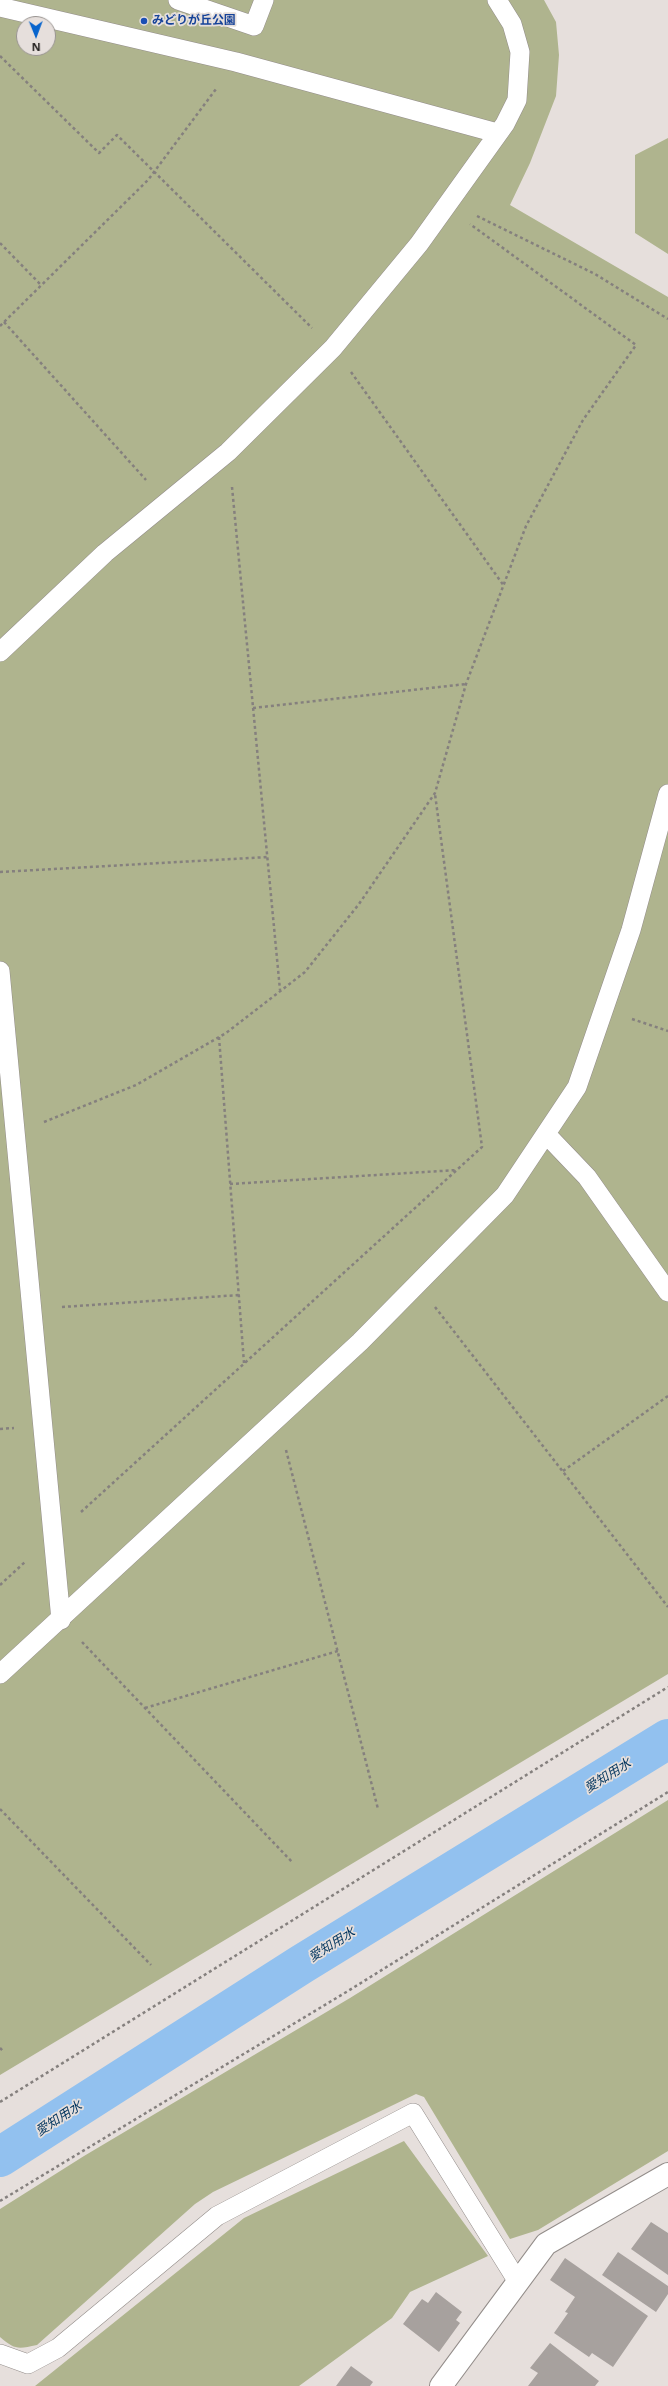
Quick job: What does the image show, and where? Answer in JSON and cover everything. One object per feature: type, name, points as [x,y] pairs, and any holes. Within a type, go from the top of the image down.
[{"type":"street","points":[[447,2384],[546,2244],[668,2174]]},
{"type":"lane","points":[[178,0],[254,26],[264,0]]},
{"type":"lane","points":[[0,652],[105,553],[228,452],[333,348],[419,244],[497,133],[505,124],[517,100],[520,52],[512,24],[497,0]]},
{"type":"lane","points":[[0,7],[236,62],[497,133]]},
{"type":"lane","points":[[0,1674],[61,1620],[360,1342],[505,1195],[577,1087],[631,930],[668,794]]},
{"type":"lane","points":[[0,971],[61,1620]]},
{"type":"lane","points":[[546,1134],[587,1178],[668,1292]]},
{"type":"lane","points":[[0,2354],[28,2364],[58,2348],[217,2216],[413,2113],[518,2282]]},
{"type":"path","points":[[0,56],[99,153],[117,135],[333,348],[504,586]]},
{"type":"path","points":[[0,326],[154,172],[236,62]]},
{"type":"path","points":[[15,1133],[136,1085],[219,1037],[305,972],[359,904],[435,793],[466,684],[526,526],[583,420],[636,345],[446,206]]},
{"type":"path","points":[[476,216],[595,274],[668,319]]},
{"type":"path","points":[[0,243],[41,285]]},
{"type":"path","points":[[4,322],[166,503]]},
{"type":"path","points":[[228,452],[280,990]]},
{"type":"path","points":[[253,708],[466,684]]},
{"type":"path","points":[[53,1538],[482,1147],[435,793]]},
{"type":"path","points":[[0,872],[268,858]]},
{"type":"path","points":[[604,1010],[668,1031]]},
{"type":"path","points":[[219,1037],[244,1364]]},
{"type":"path","points":[[230,1184],[457,1170]]},
{"type":"path","points":[[417,1284],[668,1607]]},
{"type":"path","points":[[32,1309],[239,1295]]},
{"type":"path","points":[[562,1471],[668,1396]]},
{"type":"path","points":[[278,1418],[378,1809]]},
{"type":"path","points":[[61,1620],[293,1863]]},
{"type":"path","points":[[145,1708],[338,1651]]},
{"type":"path","points":[[0,2102],[668,1687]]},
{"type":"path","points":[[0,2201],[348,1991],[668,1792]]},
{"type":"path","points":[[0,1809],[151,1965]]},
{"type":"path","points":[[0,2048],[3,2051]]},
{"type":"green space","points":[[0,0],[544,0],[556,22],[559,55],[556,96],[530,163],[510,205],[668,297],[668,1674],[0,2075]]},
{"type":"green space","points":[[668,138],[668,254],[635,233],[635,155]]},
{"type":"green space","points":[[668,1800],[668,2151],[538,2230],[510,2239],[424,2097],[416,2094],[213,2192],[195,2204],[37,2345],[21,2348],[9,2344],[0,2337],[0,2209],[84,2156],[350,1998]]},
{"type":"green space","points":[[404,2141],[488,2256],[410,2292],[392,2318],[299,2386],[35,2386],[244,2218]]},
{"type":"building","points":[[651,2222],[668,2233],[668,2275],[631,2249]]},
{"type":"building","points":[[618,2252],[668,2286],[668,2294],[656,2312],[602,2275]]},
{"type":"building","points":[[565,2258],[648,2316],[613,2367],[592,2353],[589,2357],[554,2333],[568,2313],[565,2312],[575,2297],[550,2280]]},
{"type":"building","points":[[436,2292],[462,2312],[456,2320],[460,2323],[439,2352],[403,2324],[422,2299],[428,2303]]},
{"type":"building","points":[[550,2343],[599,2381],[595,2386],[528,2386],[538,2373],[530,2368]]},
{"type":"building","points":[[351,2366],[373,2382],[370,2386],[336,2386]]},
{"type":"waterway","name":"愛知用水","points":[[0,2157],[302,1964],[668,1739]]},
{"type":"place","name":"みどりが丘公園","points":[[144,21]]}]
